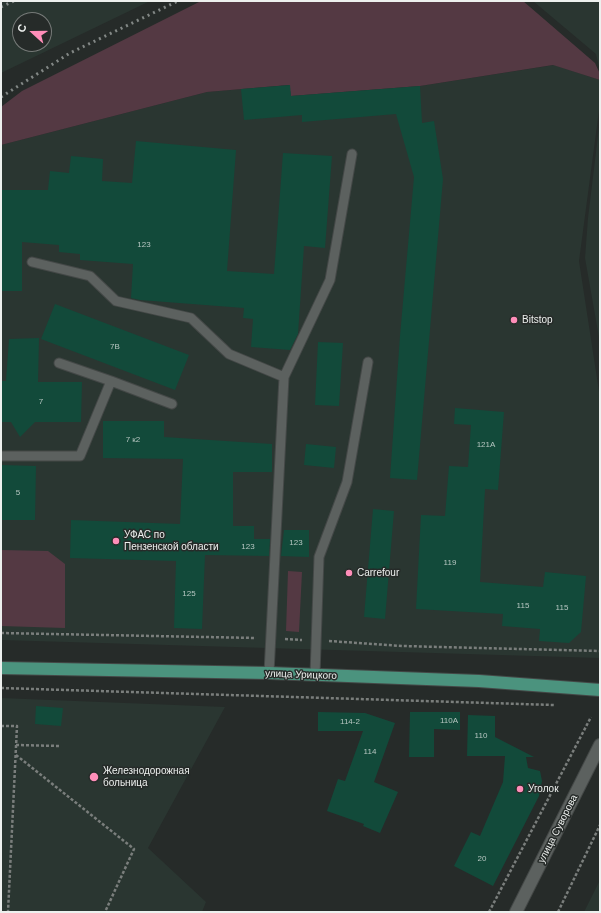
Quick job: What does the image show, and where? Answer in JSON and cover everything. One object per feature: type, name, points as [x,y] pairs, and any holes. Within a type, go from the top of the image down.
[{"type":"main road","name":"улица Урицкого","points":[[1,668],[269,673],[479,681],[600,690]]},
{"type":"main road","name":"улица Суворова","points":[[516,912],[600,745]]},
{"type":"lane","points":[[269,673],[284,378],[330,280],[352,154]]},
{"type":"lane","points":[[32,262],[90,276],[116,301],[191,318],[230,354],[284,378]]},
{"type":"lane","points":[[315,675],[319,557],[347,482],[368,362]]},
{"type":"lane","points":[[59,363],[172,404]]},
{"type":"lane","points":[[1,456],[80,456],[111,381]]},
{"type":"path","points":[[1,688],[556,705]]},
{"type":"path","points":[[489,912],[591,717]]},
{"type":"path","points":[[1,726],[17,726],[8,912]]},
{"type":"path","points":[[16,745],[60,746]]},
{"type":"path","points":[[16,755],[134,849],[105,912]]},
{"type":"path","points":[[558,912],[600,825]]},
{"type":"shaded area","points":[[1,1],[150,1],[52,48],[52,12],[12,12],[12,52],[44,52],[1,73]]},
{"type":"shaded area","points":[[201,1],[523,1],[595,63],[600,74],[600,80],[553,65],[420,86],[291,96],[289,85],[207,92],[1,145],[1,107],[22,91]]},
{"type":"shaded area","points":[[533,1],[600,1],[600,71],[596,54]]},
{"type":"shaded area","points":[[554,65],[600,80],[600,103],[579,261],[600,398],[600,658],[1,640],[1,145],[207,92],[290,85],[291,96],[420,86]]},
{"type":"shaded area","points":[[600,119],[600,343],[585,258],[588,218]]},
{"type":"shaded area","points":[[1,550],[48,551],[65,564],[65,628],[1,626]]},
{"type":"shaded area","points":[[288,571],[302,572],[299,632],[286,631]]},
{"type":"shaded area","name":"Железнодорожная больница","points":[[1,698],[225,707],[148,848],[206,902],[202,912],[1,912]]},
{"type":"shaded area","points":[[600,880],[600,912],[584,912]]},
{"type":"building","points":[[290,85],[291,96],[420,86],[422,123],[434,121],[443,179],[417,480],[390,478],[400,336],[414,177],[396,114],[302,122],[302,115],[244,120],[241,89]]},
{"type":"building","points":[[136,141],[236,150],[227,271],[274,274],[283,153],[332,156],[325,248],[304,246],[298,334],[290,350],[251,347],[253,319],[243,318],[244,308],[131,298],[133,264],[80,260],[80,254],[59,252],[59,245],[22,242],[22,291],[1,291],[1,190],[48,190],[50,171],[69,173],[71,156],[103,159],[102,181],[132,183]]},
{"type":"building","points":[[55,304],[189,355],[175,390],[41,339]]},
{"type":"building","points":[[39,338],[38,382],[82,382],[81,422],[35,422],[20,437],[11,422],[1,422],[1,381],[6,381],[9,339]]},
{"type":"building","points":[[318,342],[343,343],[339,406],[315,405]]},
{"type":"building","points":[[455,408],[504,412],[498,490],[485,489],[480,582],[543,587],[545,572],[586,576],[581,632],[569,643],[539,641],[540,629],[502,626],[503,614],[416,609],[421,515],[445,516],[449,466],[468,467],[471,425],[454,424]]},
{"type":"building","points":[[103,421],[164,421],[164,437],[272,444],[272,472],[233,472],[233,526],[254,526],[254,539],[270,539],[269,556],[205,555],[202,629],[174,628],[176,561],[70,558],[71,520],[180,524],[183,459],[103,458]]},
{"type":"building","points":[[306,444],[336,447],[334,468],[304,465]]},
{"type":"building","points":[[1,465],[36,466],[35,520],[1,520]]},
{"type":"building","points":[[373,509],[394,511],[385,619],[364,617]]},
{"type":"building","points":[[284,530],[309,530],[309,557],[281,556]]},
{"type":"building","points":[[36,706],[63,708],[61,726],[35,724]]},
{"type":"building","points":[[318,712],[365,713],[395,723],[374,782],[398,792],[380,833],[363,826],[364,824],[327,811],[338,779],[345,781],[363,731],[318,731]]},
{"type":"building","points":[[410,712],[460,712],[460,730],[434,729],[434,757],[409,757]]},
{"type":"building","points":[[468,715],[495,716],[495,737],[534,757],[526,757],[528,768],[540,771],[542,781],[539,796],[493,886],[454,866],[471,832],[480,836],[503,782],[505,756],[467,756]]},
{"type":"railway","points":[[1,7],[14,1]]},
{"type":"railway","points":[[1,97],[70,53],[178,1]]},
{"type":"place","name":"Bitstop","points":[[514,320]]},
{"type":"place","name":"УФАС по Пензенской области","points":[[116,541]]},
{"type":"place","name":"Carrefour","points":[[349,573]]},
{"type":"place","name":"Железнодорожная больница","points":[[94,777]]},
{"type":"place","name":"Уголок","points":[[520,789]]}]
